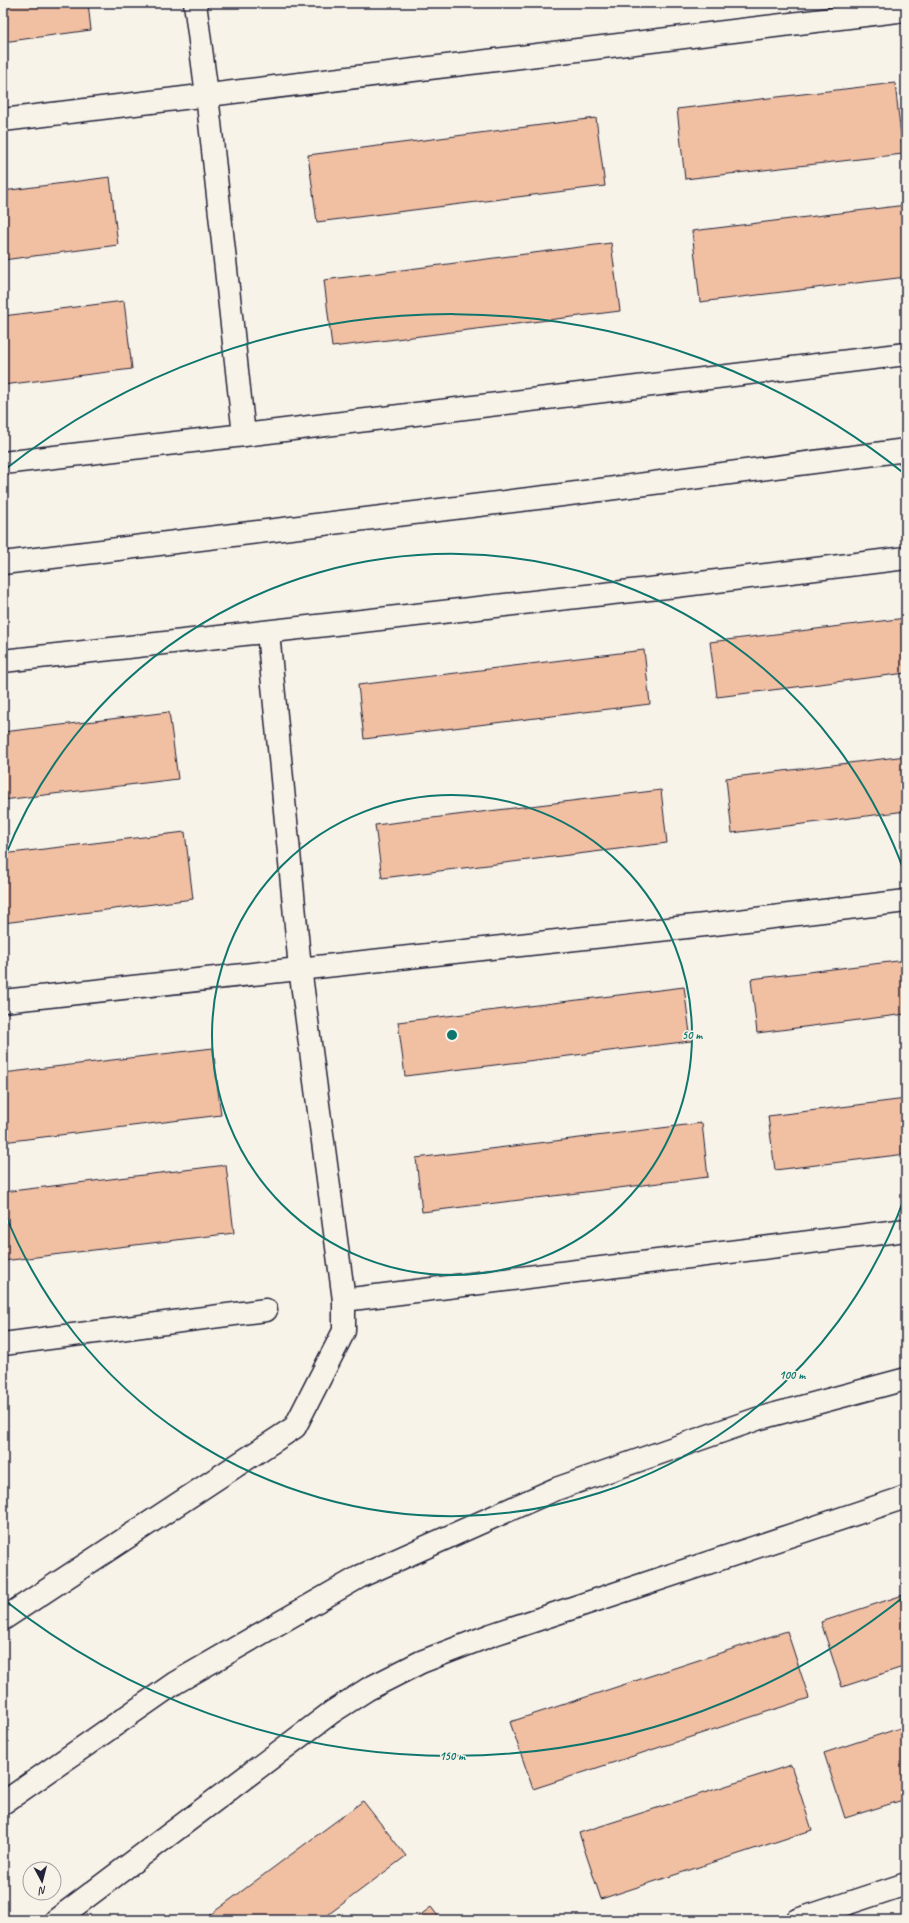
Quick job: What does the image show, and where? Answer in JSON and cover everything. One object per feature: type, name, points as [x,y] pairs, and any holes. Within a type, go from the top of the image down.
[{"type":"street","points":[[195,3],[207,95],[244,435]]},
{"type":"street","points":[[3,120],[906,10]]},
{"type":"street","points":[[3,462],[244,435],[906,354]]},
{"type":"street","points":[[3,563],[904,452]]},
{"type":"street","points":[[3,661],[668,587],[906,558]]},
{"type":"street","points":[[3,1619],[295,1427],[344,1331],[344,1300],[300,968],[268,632]]},
{"type":"street","points":[[3,1001],[714,924],[906,901]]},
{"type":"street","points":[[344,1300],[906,1230]]},
{"type":"street","points":[[3,1344],[266,1310]]},
{"type":"street","points":[[3,1803],[175,1683],[361,1576],[556,1489],[757,1419],[906,1379]]},
{"type":"street","points":[[56,1920],[332,1712],[368,1689],[421,1662],[491,1635],[906,1497]]},
{"type":"street","points":[[797,1920],[906,1884]]},
{"type":"building","points":[[3,3],[88,3],[91,30],[3,42]]},
{"type":"building","points":[[293,3],[333,3],[293,8]]},
{"type":"building","points":[[895,83],[903,154],[685,179],[677,109]]},
{"type":"building","points":[[596,118],[605,186],[317,222],[308,155]]},
{"type":"building","points":[[110,177],[118,245],[3,260],[3,191]]},
{"type":"building","points":[[906,205],[906,277],[700,302],[692,231]]},
{"type":"building","points":[[611,243],[620,311],[332,347],[324,280]]},
{"type":"building","points":[[124,301],[132,369],[3,385],[3,316]]},
{"type":"building","points":[[906,618],[906,673],[717,697],[710,642]]},
{"type":"building","points":[[644,650],[650,704],[364,739],[358,685]]},
{"type":"building","points":[[169,712],[178,779],[3,800],[3,732]]},
{"type":"building","points":[[906,756],[906,811],[732,833],[726,778]]},
{"type":"building","points":[[661,790],[667,843],[382,878],[375,825]]},
{"type":"building","points":[[185,832],[193,899],[3,923],[3,854]]},
{"type":"building","points":[[906,960],[906,1014],[757,1033],[751,979]]},
{"type":"building","points":[[684,987],[691,1041],[405,1076],[398,1022]]},
{"type":"building","points":[[213,1048],[221,1115],[3,1142],[3,1073]]},
{"type":"building","points":[[906,1099],[906,1154],[775,1170],[768,1116]]},
{"type":"building","points":[[702,1123],[708,1177],[422,1212],[416,1158]]},
{"type":"building","points":[[226,1165],[234,1233],[3,1261],[3,1192]]},
{"type":"building","points":[[906,1594],[906,1666],[842,1687],[821,1622]]},
{"type":"building","points":[[787,1631],[809,1698],[533,1789],[510,1722]]},
{"type":"building","points":[[906,1726],[906,1799],[845,1818],[824,1753]]},
{"type":"building","points":[[791,1765],[812,1830],[601,1899],[579,1833]]},
{"type":"building","points":[[363,1801],[406,1856],[321,1920],[203,1920]]},
{"type":"building","points":[[431,1907],[441,1920],[414,1920]]}]
